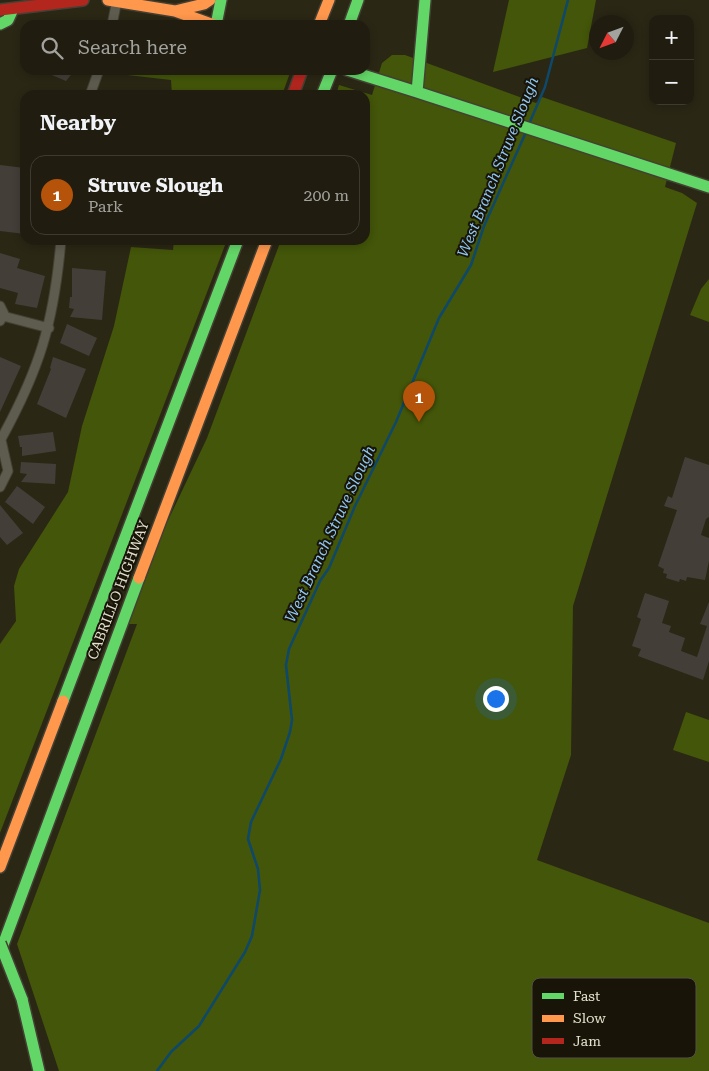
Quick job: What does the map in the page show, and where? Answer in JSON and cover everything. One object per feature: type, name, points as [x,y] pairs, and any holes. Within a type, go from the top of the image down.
[{"type":"main road","points":[[0,10],[13,10],[48,2],[83,0]]},
{"type":"main road","points":[[108,0],[118,0],[175,11],[201,20]]},
{"type":"main road","points":[[175,11],[204,4],[210,0]]},
{"type":"main road","points":[[216,20],[221,0]]},
{"type":"main road","points":[[321,20],[329,0]]},
{"type":"main road","points":[[351,20],[358,0]]},
{"type":"main road","points":[[418,92],[425,0]]},
{"type":"main road","points":[[0,24],[8,20],[13,10]]},
{"type":"main road","points":[[295,90],[300,75]]},
{"type":"main road","points":[[324,90],[330,75]]},
{"type":"main road","points":[[363,75],[445,100],[709,187]]},
{"type":"main road","name":"CABRILLO HIGHWAY","points":[[0,867],[236,245]]},
{"type":"main road","name":"CABRILLO HIGHWAY","points":[[0,952],[40,838],[265,245]]},
{"type":"main road","points":[[0,943],[22,999],[39,1071]]},
{"type":"street","points":[[113,20],[118,0]]},
{"type":"street","points":[[92,90],[97,75]]},
{"type":"street","points":[[0,487],[8,471],[0,441],[29,387],[49,328],[57,288],[61,245]]},
{"type":"street","points":[[0,306],[2,319],[49,328]]},
{"type":"green space","name":"West Branch Struve Slough","points":[[509,0],[596,0],[593,15],[589,15],[587,48],[493,72]]},
{"type":"green space","points":[[392,55],[405,55],[536,103],[542,97],[676,143],[665,187],[682,193],[697,203],[573,606],[571,755],[537,860],[709,923],[709,1071],[59,1071],[17,944],[137,624],[123,624],[146,567],[207,438],[279,245],[370,245],[370,94],[372,95],[382,63]]},
{"type":"green space","points":[[127,75],[289,75],[284,90],[172,90],[171,80]]},
{"type":"green space","points":[[339,85],[356,90],[338,90]]},
{"type":"green space","points":[[174,245],[225,245],[0,833],[0,644],[16,621],[14,586],[19,569],[68,492],[82,426],[114,326],[131,247],[173,250]]},
{"type":"green space","points":[[709,279],[709,322],[690,315],[701,289]]},
{"type":"green space","points":[[686,712],[709,720],[709,762],[673,750]]},
{"type":"building","points":[[52,75],[71,75],[66,81]]},
{"type":"building","points":[[0,165],[20,167],[20,233],[0,231]]},
{"type":"building","points":[[0,253],[20,259],[17,268],[45,276],[37,308],[15,304],[18,293],[0,288]]},
{"type":"building","points":[[72,268],[106,271],[102,320],[70,317],[74,309],[69,308],[70,297],[72,297]]},
{"type":"building","points":[[67,324],[97,338],[89,356],[60,343]]},
{"type":"building","points":[[0,357],[21,366],[0,412]]},
{"type":"building","points":[[53,357],[86,369],[66,418],[37,404],[51,369]]},
{"type":"building","points":[[53,432],[56,451],[22,456],[22,447],[20,447],[18,436]]},
{"type":"building","points":[[685,457],[709,465],[709,517],[706,519],[701,535],[709,538],[709,561],[705,580],[687,577],[686,581],[680,579],[679,582],[666,578],[667,574],[663,573],[664,569],[658,566],[677,510],[664,506],[668,496],[672,498]]},
{"type":"building","points":[[21,462],[56,464],[55,484],[21,482],[27,474],[20,473]]},
{"type":"building","points":[[17,486],[45,507],[33,524],[5,502]]},
{"type":"building","points":[[0,505],[23,533],[7,545],[0,537]]},
{"type":"building","points":[[645,593],[669,601],[662,623],[671,626],[669,632],[685,638],[681,651],[697,657],[707,626],[700,624],[709,602],[709,661],[703,680],[638,656],[641,649],[632,646],[641,619],[637,617]]},
{"type":"waterway","name":"West Branch Struve Slough","points":[[529,124],[545,87],[568,0]]},
{"type":"waterway","name":"West Branch Struve Slough","points":[[157,1071],[171,1052],[199,1026],[245,952],[252,936],[260,890],[258,869],[248,839],[251,822],[281,759],[290,732],[292,720],[286,665],[289,649],[320,581],[329,568],[355,506],[396,422],[439,318],[471,265],[484,226],[526,132]]},
{"type":"traffic: fast","points":[[217,20],[221,0]]},
{"type":"traffic: fast","points":[[351,20],[358,0]]},
{"type":"traffic: fast","points":[[417,92],[425,0]]},
{"type":"traffic: fast","points":[[0,24],[8,20],[13,9]]},
{"type":"traffic: fast","points":[[324,90],[330,75]]},
{"type":"traffic: fast","points":[[363,75],[417,92]]},
{"type":"traffic: fast","points":[[417,92],[709,187]]},
{"type":"traffic: fast","points":[[63,701],[236,245]]},
{"type":"traffic: fast","points":[[0,953],[139,578]]},
{"type":"traffic: fast","points":[[0,943],[22,999]]},
{"type":"traffic: fast","points":[[22,999],[39,1071]]},
{"type":"traffic: slow","points":[[108,0],[175,11],[200,20]]},
{"type":"traffic: slow","points":[[175,11],[204,4],[210,0]]},
{"type":"traffic: slow","points":[[321,20],[329,0]]},
{"type":"traffic: slow","points":[[139,578],[265,245]]},
{"type":"traffic: slow","points":[[0,867],[63,701]]},
{"type":"traffic: jam","points":[[0,10],[83,0]]},
{"type":"traffic: jam","points":[[295,90],[300,75]]},
{"type":"place","name":"Struve Slough","points":[[419,422]]}]
